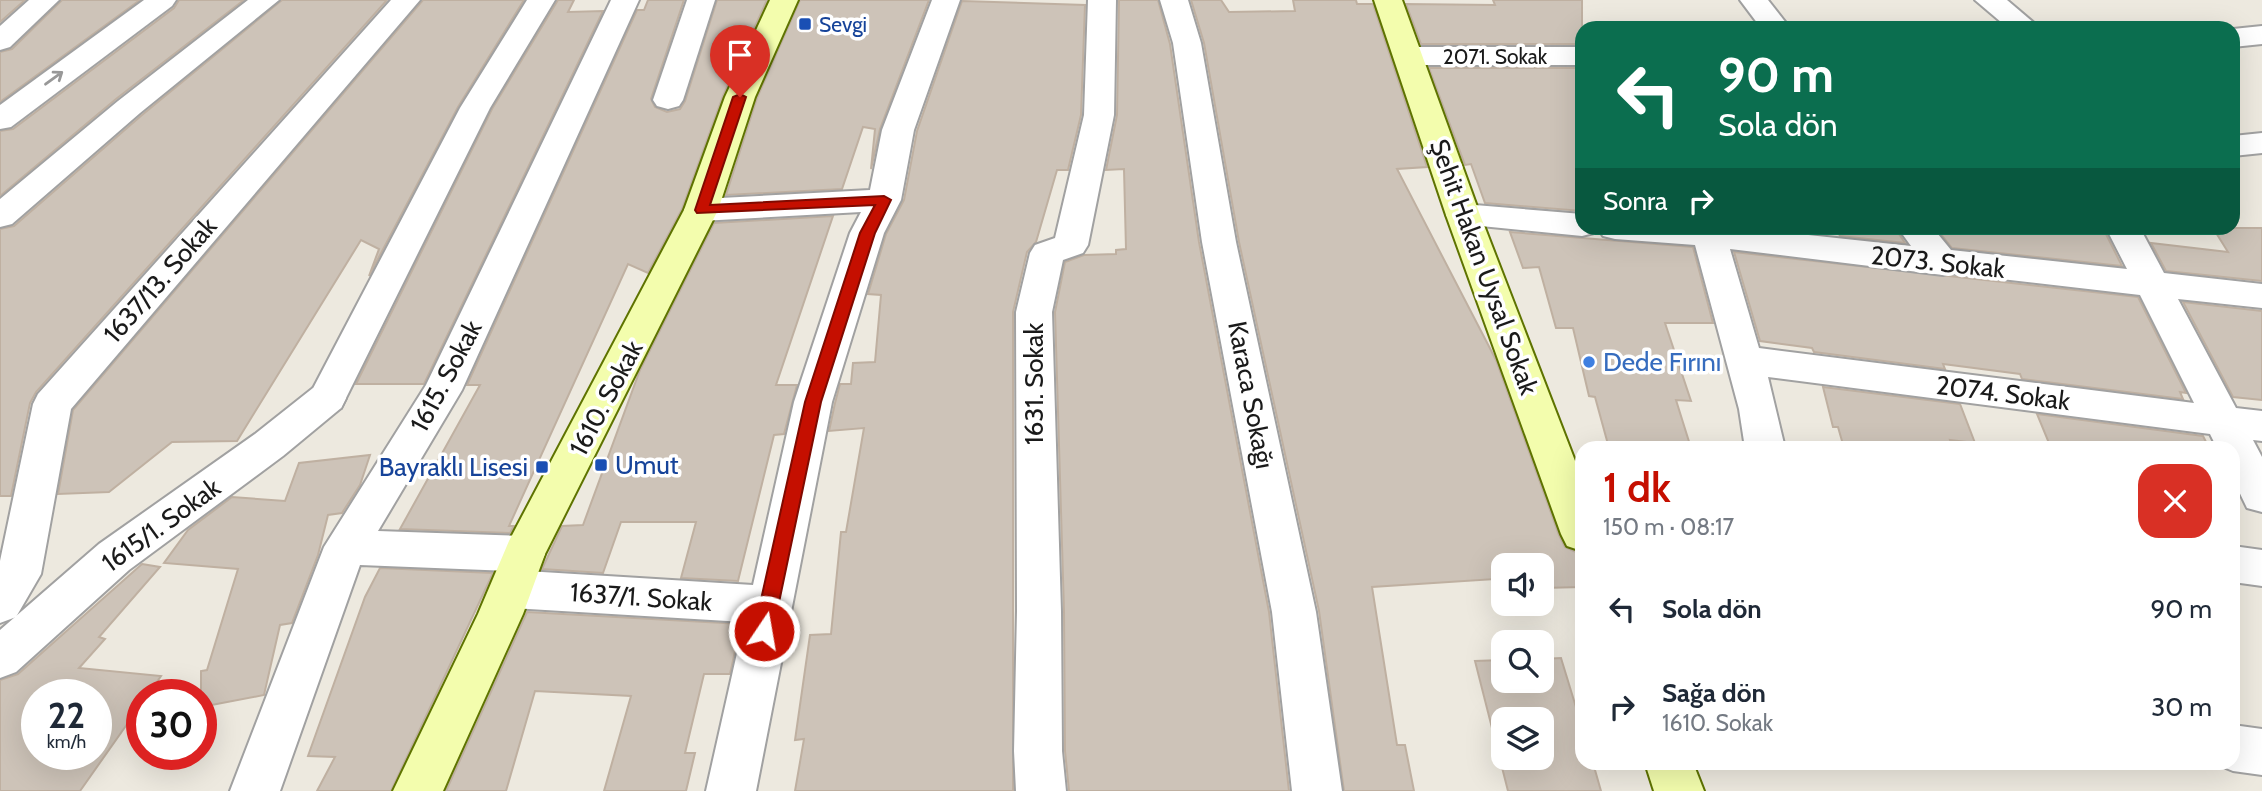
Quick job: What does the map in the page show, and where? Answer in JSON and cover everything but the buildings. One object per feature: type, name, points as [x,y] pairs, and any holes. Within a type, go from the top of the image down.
[{"type":"main road","name":"1610. Sokak","points":[[418,791],[518,571],[701,210],[740,97],[784,0]]},
{"type":"main road","name":"Şehit Hakan Uysal Sokak","points":[[1388,0],[1463,215],[1575,515]]},
{"type":"main road","points":[[1672,770],[1679,791]]},
{"type":"street","points":[[0,41],[45,0]]},
{"type":"street","points":[[0,120],[162,0]]},
{"type":"street","points":[[0,216],[129,107],[265,0]]},
{"type":"street","name":"1637/13. Sokak","points":[[0,604],[19,574],[52,404],[406,0]]},
{"type":"street","name":"1615/1. Sokak","points":[[0,658],[114,557],[259,453],[327,398],[475,108],[541,0]]},
{"type":"street","name":"1615. Sokak","points":[[255,791],[345,547],[443,390],[625,0]]},
{"type":"street","points":[[668,100],[701,0]]},
{"type":"street","points":[[731,791],[813,402],[867,233],[884,200],[898,130],[946,0]]},
{"type":"street","name":"1631. Sokak","points":[[1041,791],[1038,751],[1039,611],[1034,312],[1047,253],[1071,245],[1099,115],[1102,0]]},
{"type":"street","name":"Karaca Sokağı","points":[[1174,0],[1187,43],[1219,242],[1294,612],[1317,791]]},
{"type":"street","points":[[1754,0],[1770,21]]},
{"type":"street","points":[[1989,0],[2017,21]]},
{"type":"street","points":[[2240,37],[2262,35]]},
{"type":"street","name":"2071. Sokak","points":[[1408,56],[1575,56]]},
{"type":"street","points":[[701,210],[884,200]]},
{"type":"street","points":[[1463,215],[1575,224]]},
{"type":"street","points":[[1709,235],[1745,360],[1764,441]]},
{"type":"street","name":"2073. Sokak","points":[[1709,235],[2262,296]]},
{"type":"street","points":[[1921,235],[1943,262]]},
{"type":"street","points":[[2127,235],[2234,441]]},
{"type":"street","name":"2074. Sokak","points":[[1745,360],[2262,426]]},
{"type":"street","points":[[2240,453],[2262,496]]},
{"type":"street","name":"1637/1. Sokak","points":[[345,547],[769,605]]},
{"type":"street","points":[[2240,565],[2262,568]]},
{"type":"street","points":[[2240,749],[2262,752]]},
{"type":"place","name":"Sevgi","points":[[805,24]]},
{"type":"place","name":"Dede Fırını","points":[[1589,362]]},
{"type":"place","name":"Umut","points":[[601,465]]},
{"type":"place","name":"Bayraklı Lisesi","points":[[542,467]]},
{"type":"route","points":[[740,97],[701,210],[884,200],[867,233],[813,402],[764,631]]}]
